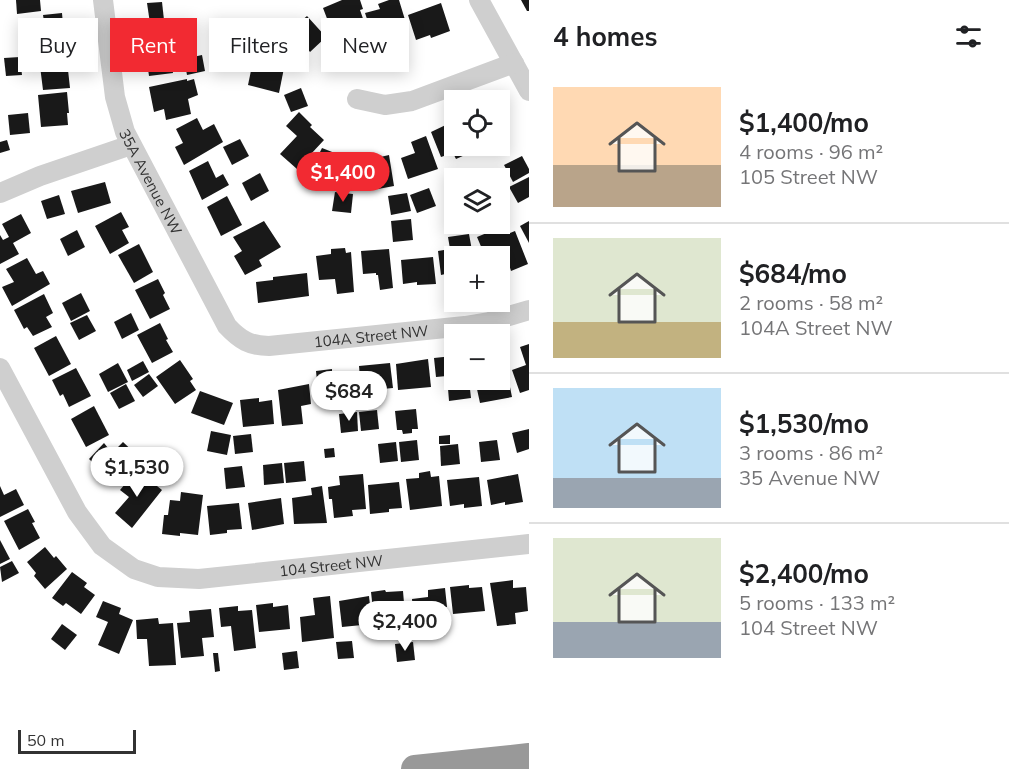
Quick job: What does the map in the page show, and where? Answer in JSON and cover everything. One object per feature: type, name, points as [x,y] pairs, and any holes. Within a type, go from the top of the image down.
[{"type":"highway","points":[[420,769],[529,757]]},
{"type":"street","name":"35A Avenue NW","points":[[103,0],[115,97],[131,145],[227,326],[247,343]]},
{"type":"street","points":[[479,0],[529,91]]},
{"type":"street","points":[[357,99],[386,105],[412,101],[514,63]]},
{"type":"street","points":[[0,193],[40,176],[131,145]]},
{"type":"street","name":"104A Street NW","points":[[247,343],[269,346],[465,326],[489,322],[529,310]]},
{"type":"street","name":"104 Street NW","points":[[0,368],[77,512],[102,546],[134,569],[158,577],[199,579],[529,544]]},
{"type":"building","points":[[16,0],[40,0],[41,11],[17,14]]},
{"type":"building","points":[[342,0],[360,0],[363,18],[327,18],[323,8]]},
{"type":"building","points":[[389,0],[399,0],[404,18],[367,18],[365,13],[380,9],[378,4]]},
{"type":"building","points":[[521,0],[529,0],[529,11],[527,11]]},
{"type":"building","points":[[162,2],[164,18],[149,18],[147,3]]},
{"type":"building","points":[[441,3],[450,31],[431,38],[430,35],[416,40],[408,15]]},
{"type":"building","points":[[62,13],[62,18],[43,18],[43,15]]},
{"type":"building","points":[[309,18],[321,31],[321,42],[310,52]]},
{"type":"building","points":[[202,55],[205,71],[187,75],[186,72],[197,72],[197,56]]},
{"type":"building","points":[[18,57],[18,72],[22,72],[22,75],[6,76],[4,58]]},
{"type":"building","points":[[41,72],[68,72],[70,88],[43,90]]},
{"type":"building","points":[[148,72],[173,73],[149,76]]},
{"type":"building","points":[[251,72],[283,72],[279,93],[248,85]]},
{"type":"building","points":[[187,79],[187,81],[194,79],[198,95],[188,99],[191,114],[166,120],[164,109],[154,112],[149,87]]},
{"type":"building","points":[[301,88],[308,106],[291,112],[284,95]]},
{"type":"building","points":[[67,92],[68,125],[41,127],[38,95]]},
{"type":"building","points":[[299,112],[324,140],[297,169],[280,154],[297,136],[286,126]]},
{"type":"building","points":[[28,113],[30,133],[10,135],[8,115]]},
{"type":"building","points":[[197,118],[203,130],[214,124],[223,142],[184,165],[175,147],[183,143],[176,129]]},
{"type":"building","points":[[444,126],[444,156],[441,157],[431,132]]},
{"type":"building","points":[[426,136],[438,169],[408,179],[401,158],[415,153],[411,142]]},
{"type":"building","points":[[240,139],[249,156],[232,165],[223,147]]},
{"type":"building","points":[[7,140],[10,150],[0,153],[0,142]]},
{"type":"building","points":[[322,148],[355,161],[346,183],[312,168]]},
{"type":"building","points":[[389,155],[394,186],[378,189],[377,185],[363,187],[359,162]]},
{"type":"building","points":[[522,156],[529,173],[513,182],[510,168],[506,168],[504,165]]},
{"type":"building","points":[[208,161],[216,178],[223,174],[229,185],[202,200],[189,171]]},
{"type":"building","points":[[260,173],[269,191],[251,201],[242,183]]},
{"type":"building","points":[[529,177],[529,197],[518,203],[510,186]]},
{"type":"building","points":[[105,182],[111,203],[78,213],[71,191]]},
{"type":"building","points":[[429,188],[436,206],[417,213],[410,195]]},
{"type":"building","points":[[335,192],[353,194],[351,213],[332,211]]},
{"type":"building","points":[[407,193],[411,211],[391,215],[388,196]]},
{"type":"building","points":[[59,195],[65,214],[47,219],[41,201]]},
{"type":"building","points":[[227,196],[242,225],[221,236],[207,207]]},
{"type":"building","points":[[121,212],[129,227],[122,230],[129,243],[110,254],[95,226]]},
{"type":"building","points":[[21,214],[31,233],[13,243],[19,254],[0,264],[0,235],[3,240],[9,237],[2,224]]},
{"type":"building","points":[[411,219],[413,240],[393,242],[391,221]]},
{"type":"building","points":[[264,221],[281,247],[259,260],[262,266],[245,275],[234,256],[242,251],[233,237]]},
{"type":"building","points":[[529,221],[529,243],[520,226]]},
{"type":"building","points":[[77,230],[85,247],[68,256],[60,239]]},
{"type":"building","points":[[515,231],[528,264],[511,271],[510,246],[481,246],[477,237],[484,234],[510,234]]},
{"type":"building","points":[[469,234],[471,246],[450,246],[448,237]]},
{"type":"building","points":[[139,244],[153,272],[134,283],[118,255]]},
{"type":"building","points":[[345,248],[346,253],[351,252],[354,292],[337,294],[335,279],[319,280],[316,256],[331,254],[331,249]]},
{"type":"building","points":[[389,249],[393,288],[380,290],[376,273],[363,274],[361,251]]},
{"type":"building","points":[[444,250],[444,274],[441,275],[438,251]]},
{"type":"building","points":[[433,257],[436,284],[417,285],[417,282],[403,284],[401,260]]},
{"type":"building","points":[[27,258],[36,274],[43,271],[50,284],[12,306],[2,287],[14,282],[6,269]]},
{"type":"building","points":[[307,273],[309,296],[258,303],[256,282],[273,280],[273,277]]},
{"type":"building","points":[[158,279],[170,309],[150,319],[135,290]]},
{"type":"building","points":[[81,293],[90,311],[71,321],[62,303]]},
{"type":"building","points":[[44,294],[53,313],[46,317],[52,327],[33,336],[27,327],[24,329],[14,310]]},
{"type":"building","points":[[131,313],[139,330],[122,339],[114,322]]},
{"type":"building","points":[[87,315],[96,331],[79,340],[70,323]]},
{"type":"building","points":[[160,323],[173,352],[152,363],[137,335]]},
{"type":"building","points":[[56,336],[71,364],[49,376],[34,348]]},
{"type":"building","points":[[529,344],[529,390],[520,393],[512,370],[526,365],[520,347]]},
{"type":"building","points":[[444,357],[444,376],[436,377],[434,358]]},
{"type":"building","points":[[428,359],[431,387],[398,390],[396,364]]},
{"type":"building","points":[[180,360],[193,379],[190,381],[196,390],[175,404],[156,377]]},
{"type":"building","points":[[143,361],[149,372],[132,381],[127,370]]},
{"type":"building","points":[[118,363],[128,382],[108,392],[99,374]]},
{"type":"building","points":[[390,363],[393,388],[361,391],[359,366]]},
{"type":"building","points":[[76,368],[91,396],[69,407],[63,394],[60,396],[52,380]]},
{"type":"building","points":[[332,369],[332,376],[348,374],[350,398],[319,401],[316,371]]},
{"type":"building","points":[[149,374],[158,386],[143,397],[134,385]]},
{"type":"building","points":[[126,384],[135,401],[119,409],[110,393]]},
{"type":"building","points":[[309,384],[311,404],[301,406],[303,424],[282,426],[278,390]]},
{"type":"building","points":[[510,387],[512,397],[480,403],[477,390],[510,390]]},
{"type":"building","points":[[448,390],[470,390],[471,398],[449,401]]},
{"type":"building","points":[[200,391],[233,403],[224,425],[191,413]]},
{"type":"building","points":[[259,398],[259,402],[272,400],[274,424],[243,427],[240,400]]},
{"type":"building","points":[[94,406],[109,435],[86,447],[71,419]]},
{"type":"building","points":[[416,409],[418,429],[412,429],[412,433],[403,434],[402,430],[397,430],[395,411]]},
{"type":"building","points":[[377,410],[379,429],[361,431],[359,412]]},
{"type":"building","points":[[357,412],[358,431],[341,433],[339,414]]},
{"type":"building","points":[[529,429],[529,449],[517,453],[512,433]]},
{"type":"building","points":[[211,431],[231,435],[227,455],[207,451]]},
{"type":"building","points":[[251,434],[253,452],[235,454],[233,436]]},
{"type":"building","points":[[450,435],[450,444],[439,444],[439,436]]},
{"type":"building","points":[[417,440],[419,460],[401,462],[399,442]]},
{"type":"building","points":[[497,440],[500,460],[481,462],[479,442]]},
{"type":"building","points":[[123,442],[140,458],[115,484],[89,459],[104,443],[112,453]]},
{"type":"building","points":[[396,442],[398,461],[380,463],[378,444]]},
{"type":"building","points":[[458,444],[460,464],[441,466],[440,446]]},
{"type":"building","points":[[334,448],[335,457],[325,458],[324,449]]},
{"type":"building","points":[[304,461],[306,481],[286,483],[284,463]]},
{"type":"building","points":[[282,463],[284,483],[264,485],[263,465]]},
{"type":"building","points":[[242,466],[245,487],[226,489],[224,468]]},
{"type":"building","points":[[137,470],[162,490],[132,528],[115,513],[129,497],[120,490]]},
{"type":"building","points":[[430,471],[431,477],[439,476],[442,506],[410,510],[406,479],[419,478],[419,473]]},
{"type":"building","points":[[363,474],[366,509],[352,510],[353,516],[334,518],[328,487],[340,485],[339,476]]},
{"type":"building","points":[[518,474],[523,502],[491,505],[487,480]]},
{"type":"building","points":[[479,477],[482,506],[464,508],[464,504],[450,506],[447,480]]},
{"type":"building","points":[[399,482],[402,508],[370,514],[368,485]]},
{"type":"building","points":[[0,486],[4,495],[16,489],[24,505],[0,517]]},
{"type":"building","points":[[322,486],[327,523],[294,524],[292,498],[312,495],[311,488]]},
{"type":"building","points":[[181,492],[203,495],[198,535],[162,534],[164,515],[168,515],[170,500],[180,501]]},
{"type":"building","points":[[281,498],[284,524],[252,530],[248,503]]},
{"type":"building","points":[[239,503],[242,529],[210,535],[207,506]]},
{"type":"building","points":[[28,509],[40,538],[19,550],[4,521]]},
{"type":"building","points":[[0,540],[10,559],[0,564]]},
{"type":"building","points":[[45,547],[67,569],[45,589],[34,576],[36,573],[27,562]]},
{"type":"building","points":[[12,561],[19,573],[2,582],[0,567]]},
{"type":"building","points":[[72,572],[87,583],[84,587],[95,595],[81,614],[66,603],[63,606],[52,598]]},
{"type":"building","points":[[513,580],[513,588],[526,587],[528,611],[515,613],[516,624],[497,626],[490,583]]},
{"type":"building","points":[[469,585],[469,588],[482,587],[485,611],[453,614],[450,587]]},
{"type":"building","points":[[445,588],[447,631],[429,633],[428,621],[414,623],[412,599],[428,597],[428,590]]},
{"type":"building","points":[[385,590],[386,592],[403,591],[405,615],[374,619],[371,592]]},
{"type":"building","points":[[330,596],[334,638],[302,642],[300,617],[315,615],[313,598]]},
{"type":"building","points":[[369,596],[372,624],[342,627],[339,601]]},
{"type":"building","points":[[103,601],[121,608],[119,614],[133,620],[119,654],[98,645],[108,622],[96,617]]},
{"type":"building","points":[[273,603],[273,607],[288,605],[290,629],[259,632],[256,605]]},
{"type":"building","points":[[238,606],[238,611],[252,610],[256,648],[234,651],[231,626],[221,627],[219,608]]},
{"type":"building","points":[[211,609],[214,637],[202,638],[204,656],[181,658],[177,623],[190,622],[189,611]]},
{"type":"building","points":[[158,618],[159,624],[173,623],[176,665],[149,666],[147,639],[137,639],[136,620]]},
{"type":"building","points":[[62,624],[77,635],[65,650],[51,639]]},
{"type":"building","points":[[352,641],[354,658],[338,659],[336,642]]},
{"type":"building","points":[[413,642],[415,660],[397,662],[395,644]]},
{"type":"building","points":[[297,651],[299,668],[284,670],[282,653]]},
{"type":"building","points":[[213,653],[218,653],[220,671],[215,672]]}]
